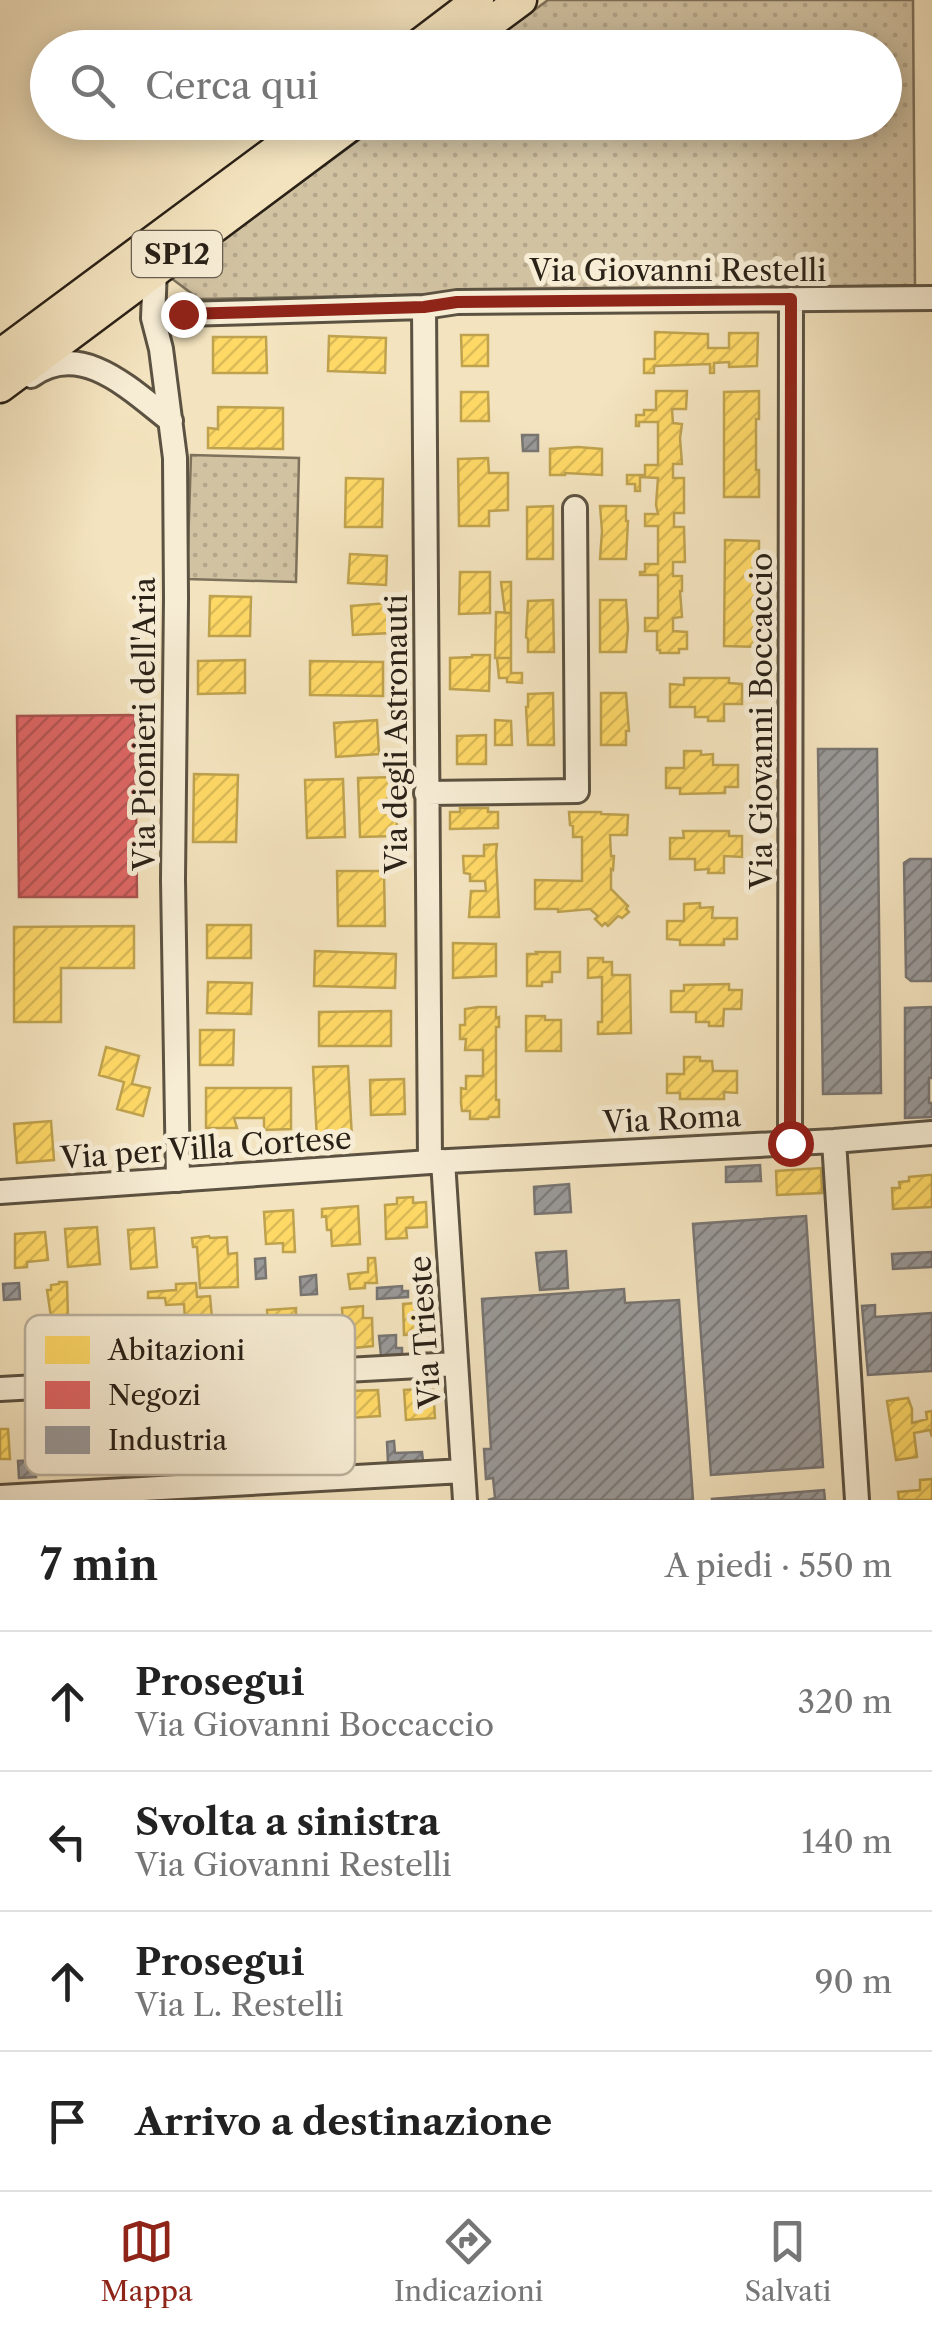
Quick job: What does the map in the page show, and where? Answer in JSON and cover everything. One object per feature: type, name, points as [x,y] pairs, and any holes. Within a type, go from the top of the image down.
[{"type":"main road","points":[[439,30],[478,0]]},
{"type":"main road","points":[[480,30],[521,0]]},
{"type":"main road","name":"SP12","points":[[0,355],[290,140]]},
{"type":"main road","name":"SP12","points":[[0,387],[331,140]]},
{"type":"street","name":"Via Pionieri dell'Aria","points":[[155,270],[154,318],[175,458],[173,880],[178,1180]]},
{"type":"street","name":"Via Giovanni Restelli","points":[[154,318],[424,307],[457,302],[932,298]]},
{"type":"street","name":"Via Giovanni Boccaccio","points":[[790,1143],[791,299]]},
{"type":"street","name":"Via degli Astronauti","points":[[424,307],[429,1162]]},
{"type":"street","points":[[0,399],[40,370],[63,361],[86,365],[120,382],[171,421]]},
{"type":"street","points":[[426,793],[577,791],[575,508]]},
{"type":"street","name":"Via Roma","points":[[429,1162],[834,1141],[932,1132]]},
{"type":"street","points":[[834,1141],[857,1500]]},
{"type":"street","name":"Via per Villa Cortese","points":[[0,1192],[429,1162]]},
{"type":"street","name":"Via Trieste","points":[[429,1162],[456,1364],[466,1500]]},
{"type":"street","points":[[355,1370],[456,1364]]},
{"type":"street","points":[[0,1390],[25,1389]]},
{"type":"street","points":[[0,1497],[464,1471]]},
{"type":"shaded area","points":[[548,0],[913,0],[915,285],[199,299],[171,278],[359,140],[902,140],[902,30],[507,30]]},
{"type":"shaded area","points":[[191,455],[299,458],[296,582],[187,579]]},
{"type":"building: Abitazioni","points":[[655,332],[708,334],[708,348],[729,348],[729,333],[758,333],[757,366],[714,363],[714,373],[710,373],[710,364],[654,366],[654,373],[644,373],[644,359],[655,359]]},
{"type":"building: Abitazioni","points":[[461,335],[488,335],[488,366],[462,366]]},
{"type":"building: Abitazioni","points":[[329,336],[386,338],[385,373],[328,371]]},
{"type":"building: Abitazioni","points":[[213,337],[266,337],[267,373],[213,373]]},
{"type":"building: Abitazioni","points":[[656,391],[687,391],[686,409],[672,409],[673,423],[682,424],[682,464],[673,464],[673,478],[684,478],[684,513],[674,513],[674,527],[684,527],[685,562],[673,562],[673,576],[682,576],[682,617],[673,618],[673,631],[687,632],[687,649],[679,649],[679,653],[660,653],[657,631],[645,631],[645,618],[658,618],[658,575],[640,572],[645,572],[645,564],[658,564],[658,526],[645,526],[645,514],[658,514],[658,478],[640,477],[640,491],[635,491],[635,484],[627,484],[627,475],[645,475],[645,465],[658,465],[658,422],[639,422],[636,426],[636,415],[656,410]]},
{"type":"building: Abitazioni","points":[[759,391],[759,497],[724,497],[724,392]]},
{"type":"building: Abitazioni","points":[[461,392],[488,392],[489,421],[461,421]]},
{"type":"building: Abitazioni","points":[[218,407],[283,408],[283,449],[208,448],[208,428],[218,429]]},
{"type":"building: Abitazioni","points":[[550,449],[602,449],[602,475],[550,475]]},
{"type":"building: Abitazioni","points":[[488,458],[489,473],[508,473],[508,510],[489,511],[489,526],[459,526],[458,459]]},
{"type":"building: Abitazioni","points":[[346,478],[383,479],[382,527],[345,527]]},
{"type":"building: Abitazioni","points":[[553,506],[553,559],[527,559],[527,507]]},
{"type":"building: Abitazioni","points":[[600,506],[626,506],[626,559],[600,559]]},
{"type":"building: Abitazioni","points":[[725,540],[759,541],[755,619],[759,619],[759,647],[724,646]]},
{"type":"building: Abitazioni","points":[[350,554],[387,556],[386,585],[348,583]]},
{"type":"building: Abitazioni","points":[[460,572],[490,572],[490,613],[459,614]]},
{"type":"building: Abitazioni","points":[[501,582],[511,582],[511,613],[505,613]]},
{"type":"building: Abitazioni","points":[[210,596],[251,597],[250,636],[209,636]]},
{"type":"building: Abitazioni","points":[[553,600],[554,652],[528,652],[528,601]]},
{"type":"building: Abitazioni","points":[[600,600],[626,600],[626,652],[600,652]]},
{"type":"building: Abitazioni","points":[[388,603],[390,633],[353,635],[351,606]]},
{"type":"building: Abitazioni","points":[[496,612],[511,613],[511,658],[495,658]]},
{"type":"building: Abitazioni","points":[[490,655],[489,691],[450,689],[450,658]]},
{"type":"building: Abitazioni","points":[[497,658],[511,658],[511,673],[522,673],[522,683],[499,678]]},
{"type":"building: Abitazioni","points":[[245,660],[245,693],[198,694],[198,661]]},
{"type":"building: Abitazioni","points":[[310,661],[383,662],[383,696],[310,695]]},
{"type":"building: Abitazioni","points":[[684,678],[729,678],[729,683],[742,684],[742,704],[724,704],[724,721],[695,717],[695,707],[670,707],[670,684],[684,685]]},
{"type":"building: Abitazioni","points":[[553,693],[554,745],[528,745],[528,694]]},
{"type":"building: Abitazioni","points":[[601,693],[626,693],[626,745],[601,745]]},
{"type":"building: Abitazioni","points":[[377,720],[379,754],[336,757],[334,723]]},
{"type":"building: Abitazioni","points":[[495,720],[511,721],[512,745],[495,745]]},
{"type":"building: Abitazioni","points":[[486,735],[486,764],[457,764],[457,736]]},
{"type":"building: Abitazioni","points":[[684,751],[713,754],[713,765],[738,765],[738,787],[725,787],[725,793],[680,794],[680,788],[666,788],[666,768],[684,768]]},
{"type":"building: Abitazioni","points":[[194,774],[238,775],[236,842],[193,842]]},
{"type":"building: Abitazioni","points":[[395,777],[397,836],[360,837],[358,778]]},
{"type":"building: Abitazioni","points":[[343,779],[345,837],[307,838],[305,780]]},
{"type":"building: Abitazioni","points":[[460,808],[498,812],[498,828],[450,829],[450,812],[460,812]]},
{"type":"building: Abitazioni","points":[[569,812],[628,815],[627,835],[610,835],[614,856],[611,889],[629,912],[608,926],[602,926],[590,909],[535,909],[535,880],[582,881],[582,837],[573,837]]},
{"type":"building: Abitazioni","points":[[683,831],[729,831],[729,836],[742,836],[742,857],[724,856],[724,873],[695,870],[695,859],[670,859],[670,838],[684,838]]},
{"type":"building: Abitazioni","points":[[497,844],[499,917],[469,917],[471,891],[486,891],[485,881],[470,881],[470,874],[464,873],[463,856],[484,856],[484,845]]},
{"type":"building: Abitazioni","points":[[337,871],[384,871],[385,926],[338,926]]},
{"type":"building: Abitazioni","points":[[700,903],[700,908],[713,907],[712,918],[737,918],[737,939],[724,939],[724,945],[680,945],[680,940],[667,939],[667,921],[684,921],[684,904]]},
{"type":"building: Abitazioni","points":[[207,925],[251,925],[251,958],[207,958]]},
{"type":"building: Abitazioni","points":[[134,926],[134,968],[61,968],[61,1022],[14,1022],[14,927]]},
{"type":"building: Abitazioni","points":[[453,943],[496,944],[496,976],[453,978]]},
{"type":"building: Abitazioni","points":[[315,951],[396,954],[395,988],[314,986]]},
{"type":"building: Abitazioni","points":[[560,952],[560,972],[552,972],[552,982],[527,986],[527,954]]},
{"type":"building: Abitazioni","points":[[588,958],[612,962],[612,975],[630,975],[631,1033],[598,1034],[598,1022],[602,1022],[602,977],[588,978]]},
{"type":"building: Abitazioni","points":[[208,982],[252,983],[251,1014],[207,1013]]},
{"type":"building: Abitazioni","points":[[729,984],[729,990],[742,990],[741,1009],[724,1009],[723,1026],[696,1022],[696,1012],[671,1012],[671,991],[684,991],[684,985]]},
{"type":"building: Abitazioni","points":[[496,1007],[496,1018],[499,1017],[499,1117],[488,1119],[470,1119],[470,1111],[462,1111],[461,1103],[466,1076],[483,1076],[483,1050],[465,1050],[466,1039],[460,1039],[465,1009]]},
{"type":"building: Abitazioni","points":[[391,1011],[391,1046],[319,1046],[319,1012]]},
{"type":"building: Abitazioni","points":[[526,1016],[561,1020],[561,1051],[526,1051]]},
{"type":"building: Abitazioni","points":[[200,1030],[234,1030],[233,1065],[200,1065]]},
{"type":"building: Abitazioni","points":[[106,1047],[139,1056],[132,1084],[150,1088],[143,1116],[117,1109],[124,1082],[99,1075]]},
{"type":"building: Abitazioni","points":[[684,1057],[712,1061],[713,1071],[737,1071],[737,1093],[724,1092],[724,1099],[680,1099],[680,1093],[667,1093],[667,1074],[684,1074]]},
{"type":"building: Abitazioni","points":[[348,1066],[352,1138],[317,1140],[313,1067]]},
{"type":"building: Abitazioni","points":[[404,1079],[405,1114],[371,1115],[370,1080]]},
{"type":"building: Abitazioni","points":[[206,1088],[291,1088],[291,1129],[264,1130],[264,1118],[234,1118],[237,1128],[206,1128]]},
{"type":"building: Abitazioni","points":[[51,1121],[54,1160],[17,1163],[14,1124]]},
{"type":"building: Abitazioni","points":[[821,1168],[822,1193],[777,1195],[776,1171]]},
{"type":"building: Abitazioni","points":[[932,1175],[932,1207],[893,1209],[892,1188],[900,1188],[899,1182],[909,1181],[909,1177]]},
{"type":"building: Abitazioni","points":[[413,1197],[413,1203],[426,1202],[427,1227],[406,1228],[407,1238],[386,1239],[385,1205],[397,1204],[397,1198]]},
{"type":"building: Abitazioni","points":[[358,1206],[360,1244],[332,1246],[331,1230],[327,1230],[322,1209]]},
{"type":"building: Abitazioni","points":[[293,1210],[295,1252],[283,1252],[283,1243],[266,1244],[264,1212]]},
{"type":"building: Abitazioni","points":[[97,1227],[100,1264],[68,1267],[65,1229]]},
{"type":"building: Abitazioni","points":[[154,1228],[157,1267],[131,1269],[128,1230]]},
{"type":"building: Abitazioni","points":[[45,1232],[48,1260],[27,1262],[27,1267],[15,1268],[15,1234]]},
{"type":"building: Abitazioni","points":[[227,1237],[228,1254],[237,1253],[238,1287],[200,1288],[197,1247],[193,1247],[192,1238]]},
{"type":"building: Abitazioni","points":[[368,1258],[375,1258],[377,1283],[350,1289],[348,1274],[368,1272]]},
{"type":"building: Abitazioni","points":[[67,1282],[68,1315],[51,1315],[47,1290]]},
{"type":"building: Abitazioni","points":[[196,1283],[197,1297],[210,1296],[212,1315],[185,1315],[184,1304],[166,1305],[165,1298],[148,1298],[148,1292],[176,1290],[176,1284]]},
{"type":"building: Abitazioni","points":[[427,1302],[431,1334],[404,1335],[403,1304]]},
{"type":"building: Abitazioni","points":[[363,1306],[363,1318],[372,1318],[373,1346],[355,1348],[355,1315],[342,1315],[342,1308]]},
{"type":"building: Abitazioni","points":[[296,1308],[296,1315],[267,1315],[267,1310]]},
{"type":"building: Abitazioni","points":[[433,1388],[435,1418],[406,1420],[404,1390]]},
{"type":"building: Abitazioni","points":[[378,1390],[380,1416],[355,1418],[355,1391]]},
{"type":"building: Abitazioni","points":[[908,1398],[912,1423],[927,1419],[926,1412],[932,1411],[932,1437],[930,1430],[914,1433],[917,1457],[896,1460],[887,1401]]},
{"type":"building: Abitazioni","points":[[0,1429],[8,1429],[10,1459],[0,1459]]},
{"type":"building: Abitazioni","points":[[932,1479],[932,1500],[899,1500],[898,1492],[920,1490],[920,1480]]},
{"type":"building: Negozi","points":[[135,715],[137,897],[19,897],[17,716]]},
{"type":"building: Industria","points":[[522,435],[538,435],[538,451],[523,451]]},
{"type":"building: Industria","points":[[818,749],[877,749],[881,1093],[823,1094]]},
{"type":"building: Industria","points":[[910,859],[932,859],[932,981],[911,981],[906,977],[904,863]]},
{"type":"building: Industria","points":[[932,1007],[932,1117],[905,1118],[905,1008]]},
{"type":"building: Industria","points":[[760,1165],[761,1181],[726,1182],[726,1167]]},
{"type":"building: Industria","points":[[569,1184],[571,1212],[535,1214],[534,1187]]},
{"type":"building: Industria","points":[[806,1216],[823,1467],[711,1475],[693,1224]]},
{"type":"building: Industria","points":[[566,1251],[568,1288],[540,1290],[536,1253]]},
{"type":"building: Industria","points":[[932,1252],[932,1267],[893,1269],[892,1254]]},
{"type":"building: Industria","points":[[265,1258],[266,1278],[256,1279],[255,1259]]},
{"type":"building: Industria","points":[[316,1275],[317,1294],[301,1295],[300,1277]]},
{"type":"building: Industria","points":[[19,1283],[20,1299],[4,1300],[3,1284]]},
{"type":"building: Industria","points":[[402,1286],[408,1297],[377,1299],[377,1288]]},
{"type":"building: Industria","points":[[624,1289],[625,1303],[679,1300],[693,1500],[488,1500],[495,1498],[493,1478],[486,1479],[484,1449],[491,1449],[482,1299]]},
{"type":"building: Industria","points":[[875,1305],[875,1317],[932,1313],[932,1371],[868,1375],[862,1306]]},
{"type":"building: Industria","points":[[396,1335],[396,1348],[402,1348],[402,1354],[381,1356],[379,1336]]},
{"type":"building: Industria","points":[[394,1441],[395,1453],[422,1452],[423,1461],[388,1463],[387,1442]]},
{"type":"building: Industria","points":[[18,1461],[25,1461],[25,1475],[36,1477],[19,1478]]},
{"type":"building: Industria","points":[[824,1490],[825,1500],[712,1500],[712,1499]]},
{"type":"route","points":[[183,314],[424,307],[457,302],[791,299],[790,1143]]}]
